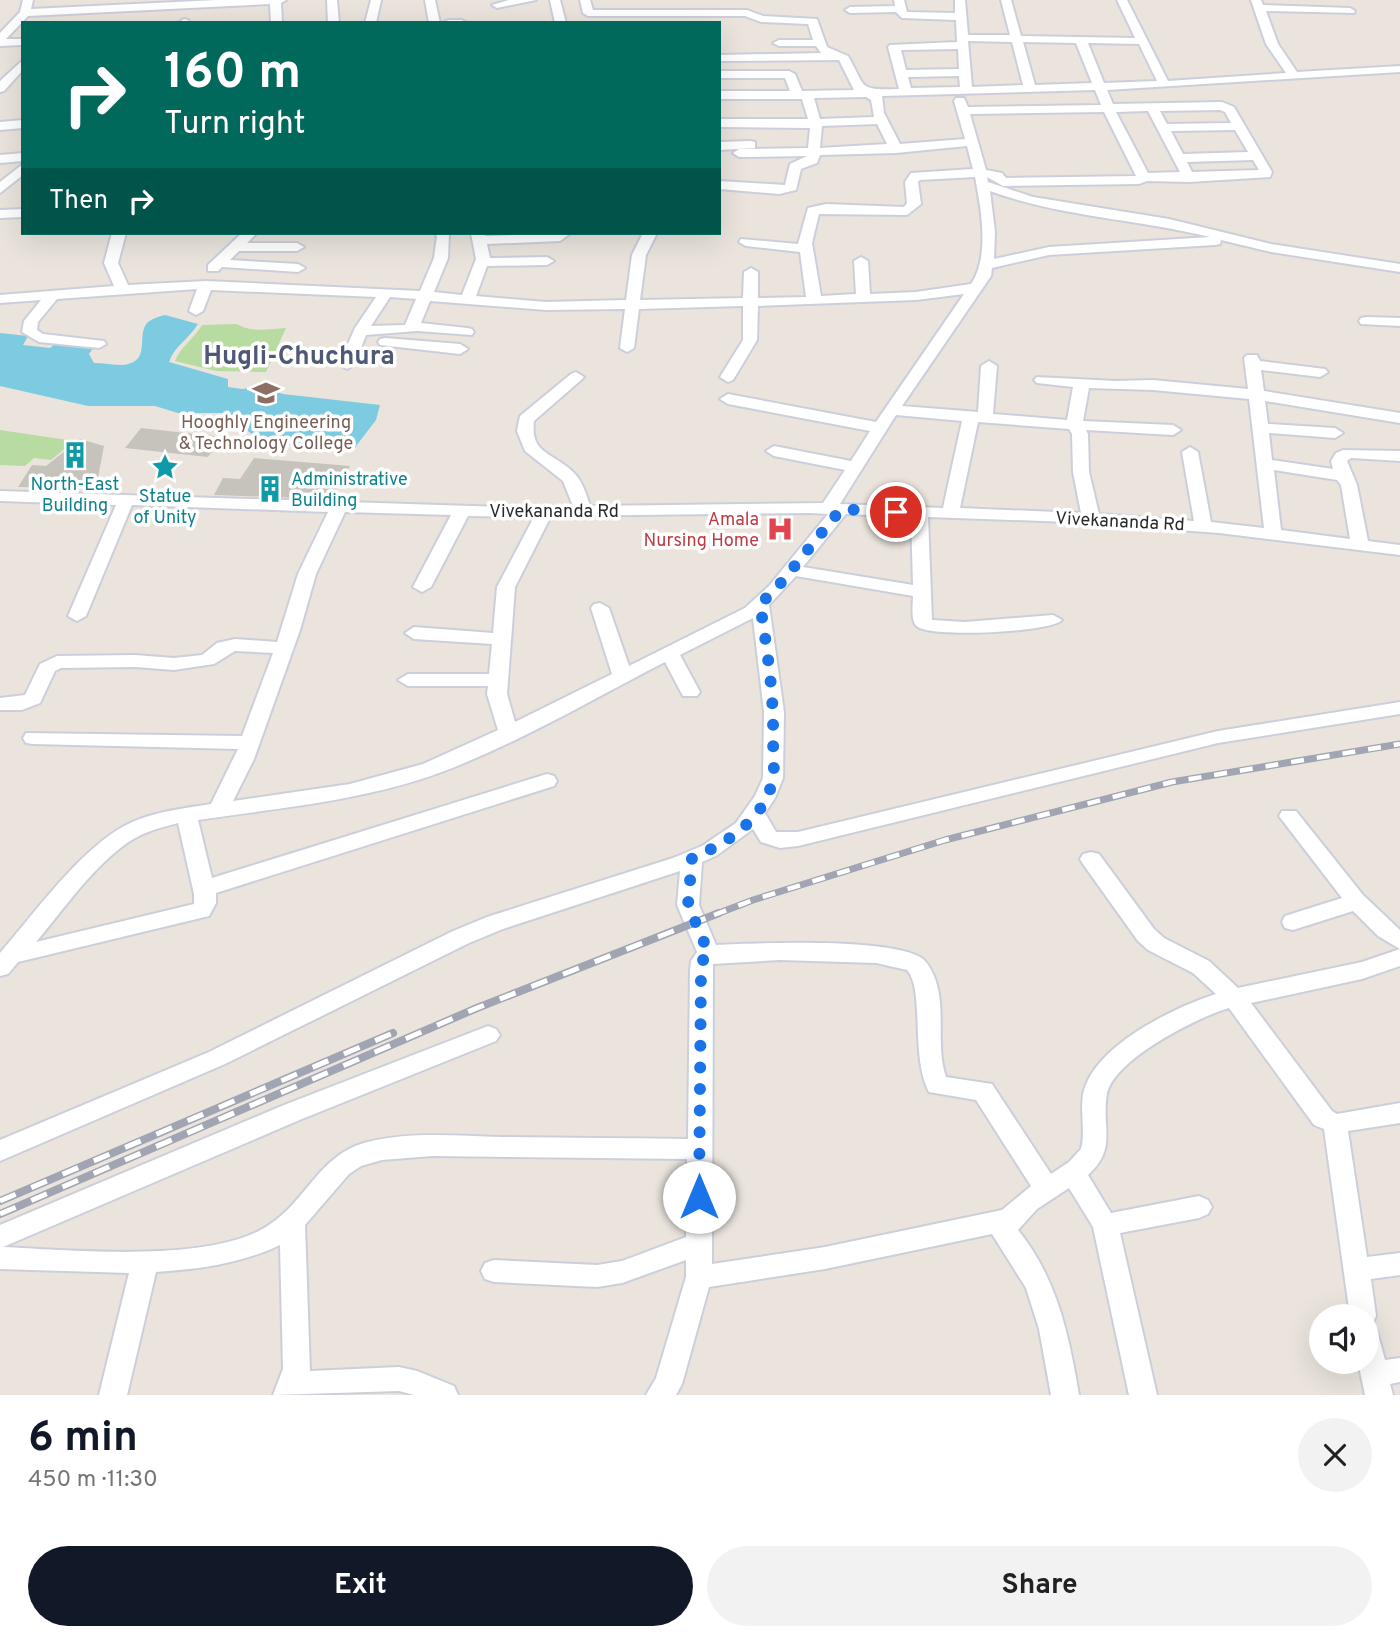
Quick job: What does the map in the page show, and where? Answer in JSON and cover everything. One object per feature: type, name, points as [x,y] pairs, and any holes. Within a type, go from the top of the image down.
[{"type":"street","points":[[1,37],[25,13],[28,0]]},
{"type":"street","points":[[25,13],[77,10],[100,4],[281,0]]},
{"type":"street","points":[[332,0],[334,21]]},
{"type":"street","points":[[371,21],[376,0]]},
{"type":"street","points":[[430,0],[435,21]]},
{"type":"street","points":[[497,5],[531,0]]},
{"type":"street","points":[[555,0],[560,21]]},
{"type":"street","points":[[586,0],[587,13],[747,13],[761,19],[808,20],[815,24],[825,53],[840,56],[847,61],[857,87],[871,92],[877,98],[881,120],[896,149]]},
{"type":"street","points":[[4,962],[117,839],[144,825],[186,815],[388,782],[430,769],[725,627],[760,604],[792,570],[835,509],[892,410],[984,276],[987,265],[986,205],[963,111],[961,90],[965,72],[960,0]]},
{"type":"street","points":[[1006,0],[1030,88]]},
{"type":"street","points":[[1122,0],[1164,84]]},
{"type":"street","points":[[275,1],[277,21]]},
{"type":"street","points":[[152,21],[166,3]]},
{"type":"street","points":[[1292,74],[1272,44],[1257,4],[1350,11]]},
{"type":"street","points":[[850,9],[900,5],[902,15],[962,17]]},
{"type":"street","points":[[76,21],[77,10]]},
{"type":"street","points":[[1,37],[21,42]]},
{"type":"street","points":[[906,91],[894,47],[898,45],[1018,40],[1142,41]]},
{"type":"street","points":[[1081,41],[1108,108],[1144,177]]},
{"type":"street","points":[[779,43],[820,43]]},
{"type":"street","points":[[721,58],[840,56]]},
{"type":"street","points":[[733,58],[735,74]]},
{"type":"street","points":[[8,63],[21,63]]},
{"type":"street","points":[[0,88],[21,65]]},
{"type":"street","points":[[721,95],[1164,84],[1400,69]]},
{"type":"street","points":[[901,74],[965,72]]},
{"type":"street","points":[[721,75],[789,74],[814,121],[815,151],[810,163],[795,167],[793,184],[786,189],[721,185]]},
{"type":"street","points":[[0,88],[21,89]]},
{"type":"street","points":[[814,300],[805,235],[813,211],[907,211],[914,204],[911,182],[916,176],[997,176],[1003,182],[1139,180],[1144,177],[1189,178],[1266,172],[1230,110],[1222,106],[963,111]]},
{"type":"street","points":[[1152,107],[1189,178]]},
{"type":"street","points":[[721,123],[758,125],[881,120]]},
{"type":"street","points":[[0,126],[21,124]]},
{"type":"street","points":[[1163,128],[1239,126]]},
{"type":"street","points":[[739,153],[896,149],[971,142]]},
{"type":"street","points":[[721,146],[774,145],[787,147],[792,151]]},
{"type":"street","points":[[1178,158],[1257,156]]},
{"type":"street","points":[[0,159],[21,157]]},
{"type":"street","points":[[0,188],[21,171]]},
{"type":"street","points":[[981,176],[1030,201],[1169,223],[1271,248],[1400,268]]},
{"type":"street","points":[[0,214],[21,213]]},
{"type":"street","points":[[118,235],[109,261],[110,268],[124,291]]},
{"type":"street","points":[[196,311],[200,285],[218,263],[248,235]]},
{"type":"street","points":[[412,326],[441,258],[444,235]]},
{"type":"street","points":[[467,300],[482,262],[479,236],[552,238],[562,235]]},
{"type":"street","points":[[627,348],[639,255],[649,235]]},
{"type":"street","points":[[987,265],[1049,251],[1237,239]]},
{"type":"street","points":[[746,242],[806,249]]},
{"type":"street","points":[[238,247],[297,247]]},
{"type":"street","points":[[482,262],[547,261]]},
{"type":"street","points":[[862,261],[863,298]]},
{"type":"street","points":[[218,263],[298,268]]},
{"type":"street","points":[[728,377],[748,346],[752,302],[751,272]]},
{"type":"street","points":[[0,299],[200,285],[386,292],[546,306],[916,296],[976,288]]},
{"type":"street","points":[[347,364],[359,336],[386,292]]},
{"type":"street","points":[[54,294],[31,321],[29,332],[39,338],[99,344]]},
{"type":"street","points":[[1366,321],[1400,322]]},
{"type":"street","points":[[359,336],[402,331],[412,326],[467,332]]},
{"type":"street","points":[[359,336],[460,349]]},
{"type":"street","points":[[1273,534],[1253,361],[1320,372]]},
{"type":"street","points":[[950,514],[978,418],[989,366]]},
{"type":"street","points":[[576,377],[526,419],[524,437],[535,453],[568,476],[583,512]]},
{"type":"street","points":[[1042,380],[1116,386],[1153,385],[1257,395],[1400,418]]},
{"type":"street","points":[[1082,383],[1074,425],[1080,434],[1081,472],[1091,518]]},
{"type":"street","points":[[728,399],[881,428]]},
{"type":"street","points":[[892,410],[1173,430]]},
{"type":"street","points":[[1261,428],[1335,433]]},
{"type":"street","points":[[774,451],[857,467]]},
{"type":"street","points":[[1190,452],[1203,526]]},
{"type":"street","points":[[1360,545],[1349,485],[1339,461],[1349,453],[1400,456]]},
{"type":"street","points":[[1266,464],[1343,476]]},
{"type":"street","points":[[0,514],[5,497]]},
{"type":"street","name":"Vivekananda Rd","points":[[5,497],[461,511],[835,509],[1091,518],[1203,526],[1400,550]]},
{"type":"street","points":[[77,616],[126,500]]},
{"type":"street","points":[[218,810],[249,743],[307,575],[339,507]]},
{"type":"street","points":[[422,587],[461,511]]},
{"type":"street","points":[[509,733],[497,694],[506,587],[511,573],[546,512]]},
{"type":"street","points":[[919,513],[923,623],[929,627],[947,628],[1052,620]]},
{"type":"street","points":[[792,570],[921,592]]},
{"type":"street","points":[[0,1150],[216,1058],[461,937],[495,923],[692,858],[724,843],[743,828],[755,813],[773,778],[774,712],[760,604]]},
{"type":"street","points":[[600,608],[623,677]]},
{"type":"street","points":[[414,634],[501,639]]},
{"type":"street","points":[[0,704],[22,704],[33,699],[47,668],[57,662],[174,664],[206,660],[224,647],[235,645],[284,648]]},
{"type":"street","points":[[670,654],[690,692]]},
{"type":"street","points":[[408,680],[498,680]]},
{"type":"street","points":[[755,813],[768,837],[780,841],[797,839],[1218,737],[1400,708]]},
{"type":"street","points":[[33,738],[249,743]]},
{"type":"street","points":[[203,889],[547,781]]},
{"type":"street","points":[[4,962],[201,910],[205,903],[203,889],[186,815]]},
{"type":"street","points":[[1289,816],[1386,932],[1400,941]]},
{"type":"street","points":[[692,858],[688,905],[709,954]]},
{"type":"street","points":[[1091,859],[1146,935],[1156,944],[1201,967],[1236,1000],[1323,1118],[1335,1124],[1400,1113]]},
{"type":"street","points":[[1293,922],[1359,901]]},
{"type":"street","points":[[660,1395],[668,1384],[699,1277],[701,971],[702,961],[709,954],[883,955],[912,962],[920,970],[925,984],[932,1075],[937,1085],[983,1091],[1047,1190]]},
{"type":"street","points":[[1065,1395],[1047,1301],[1013,1242],[1004,1232],[1007,1220],[1018,1209],[1088,1160],[1097,1145],[1093,1112],[1095,1091],[1105,1073],[1162,1028],[1184,1015],[1353,972],[1400,957]]},
{"type":"street","points":[[0,1237],[293,1112],[488,1035]]},
{"type":"street","points":[[1335,1124],[1361,1304]]},
{"type":"street","points":[[0,1258],[145,1262],[227,1252],[255,1245],[292,1222],[339,1167],[364,1154],[434,1146],[700,1149]]},
{"type":"street","points":[[1073,1173],[1105,1226],[1143,1395]]},
{"type":"street","points":[[1105,1226],[1199,1207]]},
{"type":"street","points":[[699,1277],[825,1258],[1007,1220]]},
{"type":"street","points":[[292,1222],[297,1369],[290,1389],[399,1379],[417,1383],[444,1395]]},
{"type":"street","points":[[495,1270],[597,1276],[622,1272],[699,1244]]},
{"type":"street","points":[[113,1395],[145,1262]]},
{"type":"street","points":[[1356,1269],[1400,1264]]},
{"type":"green space","points":[[237,324],[254,329],[286,328],[266,372],[216,371],[175,361],[202,325]]},
{"type":"green space","points":[[0,430],[74,441],[51,460],[34,458],[25,466],[0,465]]},
{"type":"water","points":[[165,315],[198,324],[174,351],[169,362],[228,379],[228,387],[259,387],[283,394],[380,405],[376,420],[353,450],[327,450],[283,444],[253,435],[225,413],[178,413],[155,406],[88,406],[0,386],[0,333],[28,336],[23,345],[50,348],[56,343],[94,347],[89,354],[94,363],[122,365],[131,363],[140,355],[145,326]]},
{"type":"building","points":[[141,428],[222,437],[208,457],[125,448]]},
{"type":"building","name":"North-East Building","points":[[80,439],[104,446],[96,488],[18,487],[32,465],[46,466]]},
{"type":"building","points":[[254,458],[350,466],[331,499],[214,495],[223,478],[240,479]]},
{"type":"railway","points":[[714,915],[753,900],[945,840],[1172,782],[1400,744]]},
{"type":"railway","points":[[0,1214],[477,1008],[719,913]]},
{"type":"railway","points":[[0,1201],[393,1033]]},
{"type":"place","name":"Hooghly Engineering & Technology College","points":[[266,393]]},
{"type":"place","name":"North-East Building","points":[[75,455]]},
{"type":"place","name":"Statue of Unity","points":[[165,467]]},
{"type":"place","name":"Administrative Building","points":[[270,489]]},
{"type":"place","name":"Amala Nursing Home","points":[[780,529]]},
{"type":"district","name":"Hugli-Chuchura","points":[[299,355]]},
{"type":"route","points":[[699,1197],[701,971],[702,961],[709,954],[688,905],[692,858],[724,843],[743,828],[765,798],[773,778],[774,712],[760,604],[775,590],[841,509],[896,512]]}]
